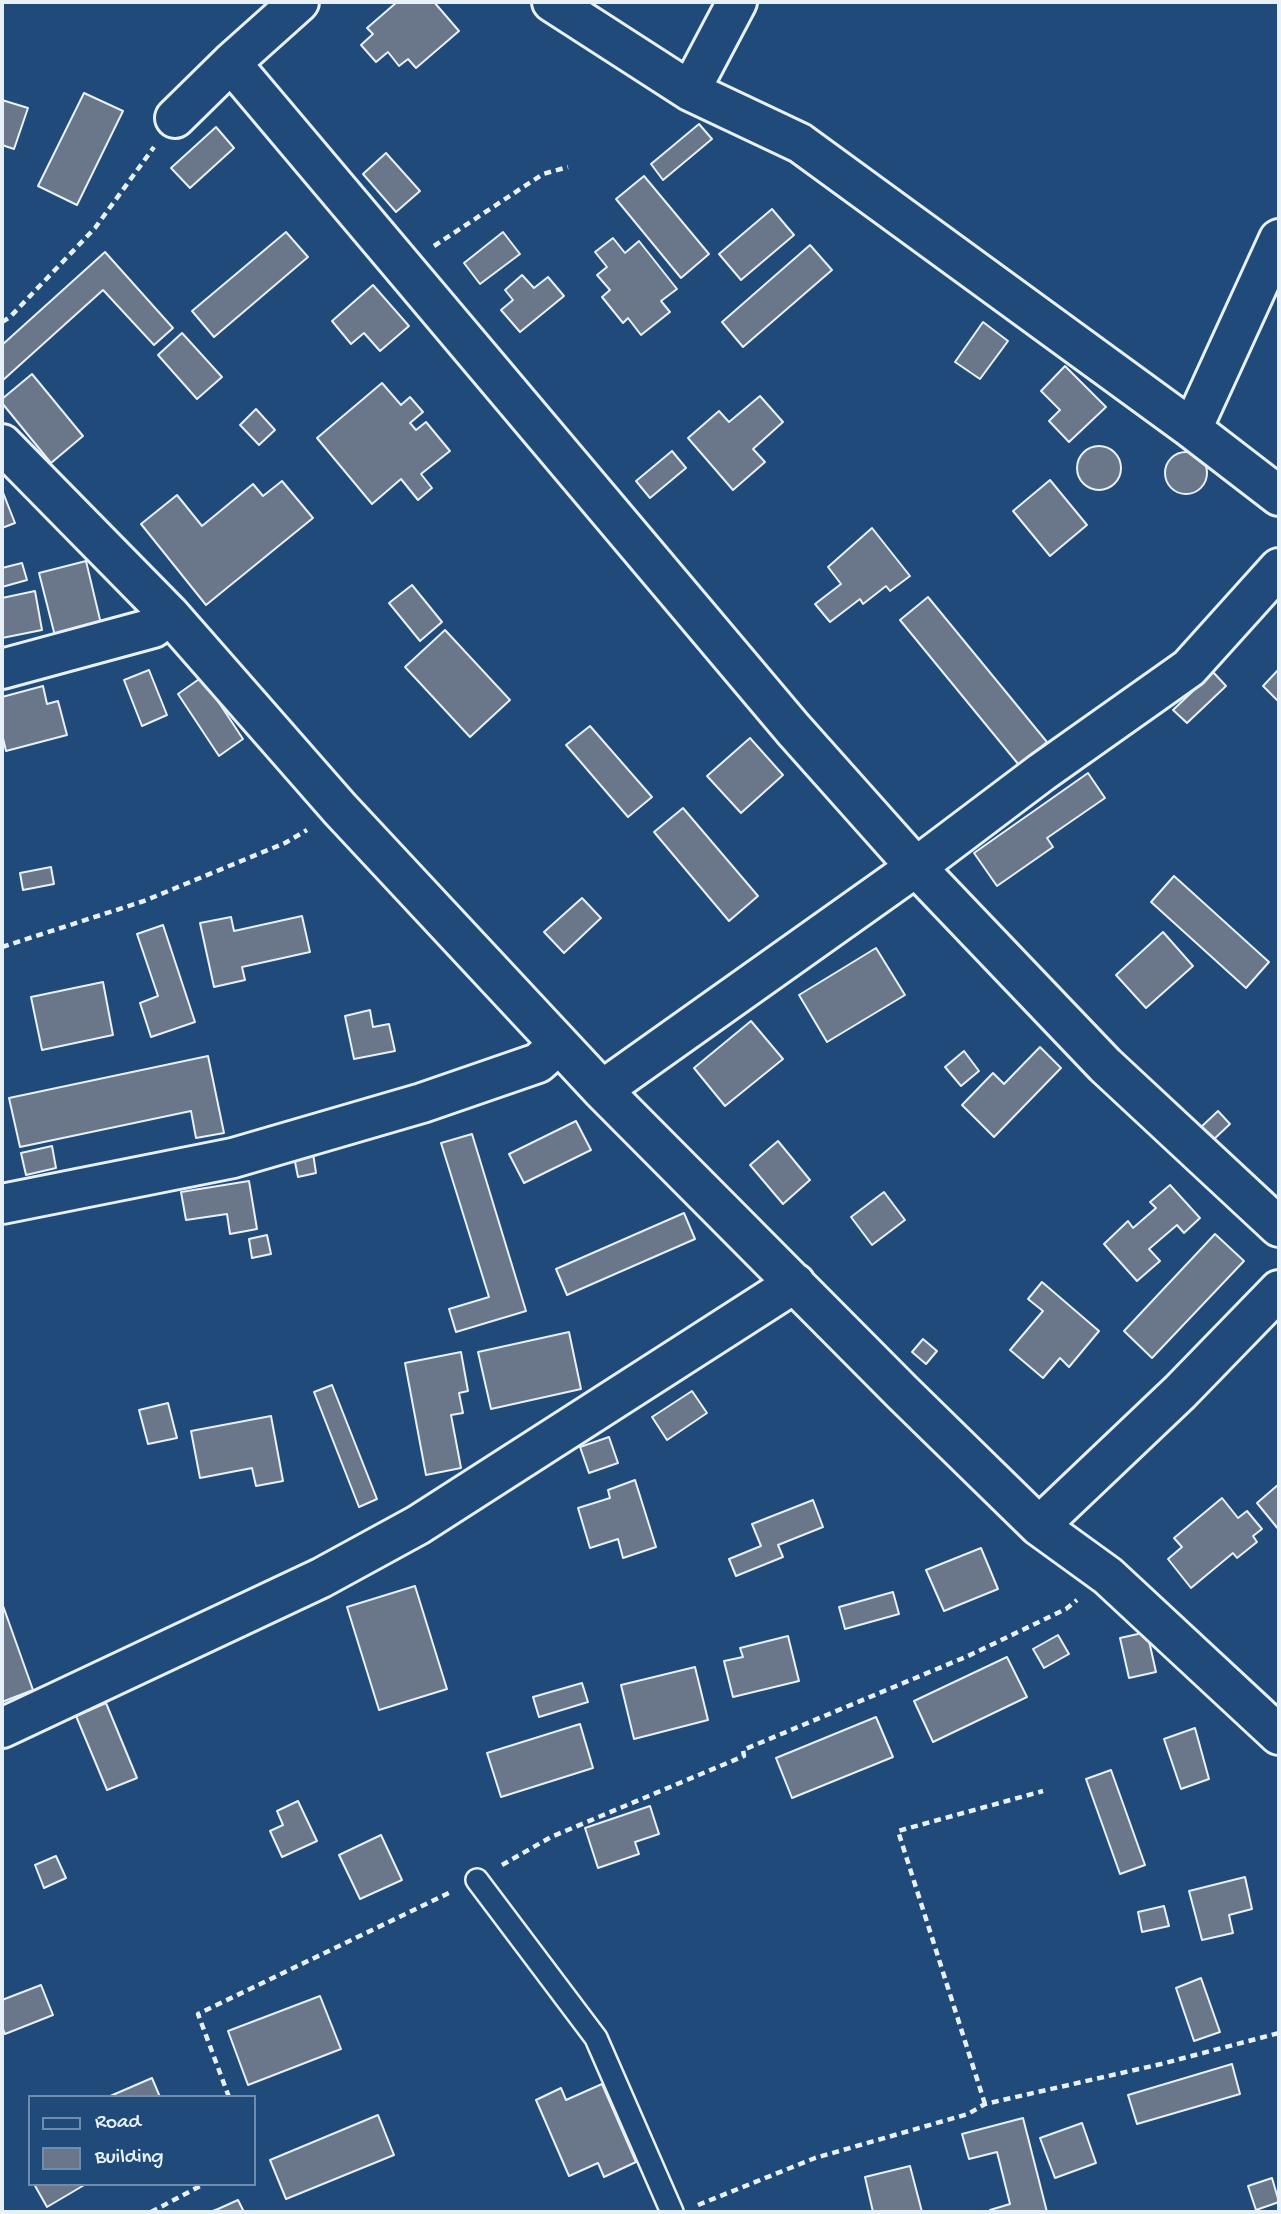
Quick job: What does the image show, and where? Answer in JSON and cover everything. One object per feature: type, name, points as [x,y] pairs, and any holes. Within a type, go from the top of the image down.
[{"type":"street","points":[[176,118],[231,63],[299,2]]},
{"type":"street","points":[[552,2],[690,91],[800,143],[1192,429],[1279,496]]},
{"type":"street","points":[[690,91],[737,2]]},
{"type":"street","points":[[231,63],[793,729],[916,867],[1105,1065],[1279,1227]]},
{"type":"street","points":[[1192,429],[1279,239]]},
{"type":"street","points":[[2,444],[170,615],[340,809],[602,1090],[1039,1526],[1108,1576],[1279,1735]]},
{"type":"street","points":[[602,1090],[916,867],[1042,772],[1189,668],[1279,568]]},
{"type":"street","points":[[2,668],[153,628],[170,615]]},
{"type":"street","points":[[2,1204],[233,1158],[422,1103],[538,1063],[559,1044]]},
{"type":"street","points":[[2,1728],[321,1578],[418,1525],[796,1283]]},
{"type":"street","points":[[1039,1526],[1180,1392],[1279,1290]]},
{"type":"lane","points":[[477,1880],[596,2038],[672,2212]]},
{"type":"path","points":[[2,321],[10,317],[94,228],[176,118]]},
{"type":"path","points":[[399,264],[420,256],[543,174],[568,167]]},
{"type":"path","points":[[2,947],[156,896],[285,843],[340,809]]},
{"type":"path","points":[[228,2095],[198,2014],[477,1880],[551,1837],[744,1756],[743,1750],[968,1656],[1066,1609],[1108,1576]]},
{"type":"path","points":[[985,2104],[898,1831],[1043,1791]]},
{"type":"path","points":[[693,2207],[815,2158],[968,2113],[985,2104],[1161,2064],[1279,2033]]},
{"type":"path","points":[[150,2212],[200,2186]]},
{"type":"building","points":[[397,2],[434,2],[459,31],[416,68],[408,59],[399,66],[388,52],[376,62],[361,45],[373,34],[367,28]]},
{"type":"building","points":[[84,93],[123,111],[77,205],[38,186]]},
{"type":"building","points":[[2,100],[28,108],[14,149],[2,145]]},
{"type":"building","points":[[699,124],[712,139],[663,180],[651,164]]},
{"type":"building","points":[[216,127],[234,148],[190,188],[171,168]]},
{"type":"building","points":[[386,153],[420,191],[396,212],[363,174]]},
{"type":"building","points":[[644,176],[709,254],[681,278],[616,199]]},
{"type":"building","points":[[772,209],[794,235],[741,280],[719,254]]},
{"type":"building","points":[[286,232],[308,257],[214,337],[192,311]]},
{"type":"building","points":[[503,232],[520,254],[480,284],[464,263]]},
{"type":"building","points":[[613,238],[625,253],[639,241],[677,289],[661,301],[670,312],[641,335],[628,318],[623,323],[602,297],[610,290],[597,275],[607,267],[595,252]]},
{"type":"building","points":[[810,245],[832,270],[743,347],[722,322]]},
{"type":"building","points":[[105,252],[173,328],[154,345],[103,290],[2,381],[2,345]]},
{"type":"building","points":[[522,275],[534,288],[548,277],[564,296],[520,332],[501,310],[513,300],[505,290]]},
{"type":"building","points":[[373,285],[409,326],[380,351],[364,333],[351,344],[332,321]]},
{"type":"building","points":[[983,322],[1008,341],[980,379],[955,362]]},
{"type":"building","points":[[182,333],[222,377],[197,399],[158,355]]},
{"type":"building","points":[[1065,366],[1106,407],[1069,442],[1049,421],[1060,410],[1041,391]]},
{"type":"building","points":[[32,374],[83,436],[51,463],[2,403],[2,399]]},
{"type":"building","points":[[382,383],[401,405],[410,397],[423,412],[410,423],[416,430],[426,422],[450,451],[421,474],[432,488],[418,500],[401,479],[372,504],[317,438]]},
{"type":"building","points":[[760,396],[783,422],[753,449],[765,462],[733,490],[688,438],[719,411],[729,422]]},
{"type":"building","points":[[256,409],[275,430],[259,445],[240,425]]},
{"type":"building","points":[[1099,446],[1114,453],[1121,468],[1114,483],[1099,490],[1084,483],[1077,468],[1084,453]]},
{"type":"building","points":[[672,451],[686,468],[650,498],[636,481]]},
{"type":"building","points":[[1186,452],[1201,458],[1207,473],[1201,488],[1186,494],[1171,488],[1165,473],[1171,458]]},
{"type":"building","points":[[1050,480],[1087,525],[1050,556],[1013,511]]},
{"type":"building","points":[[282,481],[313,518],[206,605],[141,524],[177,495],[202,526],[253,484],[263,496]]},
{"type":"building","points":[[2,490],[15,523],[2,528]]},
{"type":"building","points":[[872,528],[910,576],[890,591],[886,586],[863,604],[860,599],[830,622],[815,604],[841,584],[828,567]]},
{"type":"building","points":[[86,561],[102,628],[56,640],[39,573]]},
{"type":"building","points":[[22,563],[27,580],[2,587],[2,568]]},
{"type":"building","points":[[412,585],[442,622],[420,641],[389,603]]},
{"type":"building","points":[[35,591],[42,630],[2,638],[2,598]]},
{"type":"building","points":[[928,597],[1047,742],[1019,765],[900,620]]},
{"type":"building","points":[[445,630],[510,700],[470,737],[405,667]]},
{"type":"building","points":[[1279,669],[1279,702],[1263,686]]},
{"type":"building","points":[[149,670],[167,715],[142,726],[124,680]]},
{"type":"building","points":[[1213,672],[1226,686],[1187,723],[1173,710]]},
{"type":"building","points":[[202,677],[243,739],[219,756],[178,694]]},
{"type":"building","points":[[43,686],[47,704],[58,701],[67,735],[6,751],[2,734],[2,697]]},
{"type":"building","points":[[590,726],[652,797],[628,817],[566,745]]},
{"type":"building","points":[[750,738],[783,775],[741,813],[707,776]]},
{"type":"building","points":[[1088,773],[1105,798],[1047,838],[1053,847],[997,886],[974,853]]},
{"type":"building","points":[[683,808],[758,896],[729,921],[654,832]]},
{"type":"building","points":[[51,867],[54,884],[23,890],[20,873]]},
{"type":"building","points":[[1174,876],[1269,962],[1246,988],[1151,902]]},
{"type":"building","points":[[582,898],[601,918],[564,953],[544,932]]},
{"type":"building","points":[[302,916],[310,952],[242,967],[245,980],[214,987],[200,923],[231,917],[234,931]]},
{"type":"building","points":[[163,925],[195,1022],[151,1037],[140,1003],[158,996],[137,934]]},
{"type":"building","points":[[1163,932],[1193,966],[1146,1008],[1116,975]]},
{"type":"building","points":[[876,948],[905,995],[827,1042],[799,995]]},
{"type":"building","points":[[103,982],[113,1035],[42,1050],[31,997]]},
{"type":"building","points":[[370,1010],[373,1027],[389,1024],[395,1051],[354,1059],[345,1016]]},
{"type":"building","points":[[751,1021],[783,1059],[725,1106],[694,1068]]},
{"type":"building","points":[[1040,1047],[1061,1068],[994,1137],[962,1105],[993,1073],[1004,1084]]},
{"type":"building","points":[[964,1051],[979,1071],[961,1086],[945,1067]]},
{"type":"building","points":[[208,1056],[224,1133],[196,1138],[191,1111],[20,1147],[9,1098]]},
{"type":"building","points":[[1218,1111],[1230,1124],[1212,1141],[1200,1128]]},
{"type":"building","points":[[576,1121],[591,1150],[524,1183],[509,1154]]},
{"type":"building","points":[[472,1134],[526,1311],[456,1332],[449,1309],[489,1297],[441,1143]]},
{"type":"building","points":[[778,1141],[810,1180],[783,1204],[750,1165]]},
{"type":"building","points":[[52,1146],[56,1168],[26,1175],[21,1153]]},
{"type":"building","points":[[313,1153],[316,1173],[298,1177],[294,1157]]},
{"type":"building","points":[[249,1181],[257,1229],[230,1234],[227,1214],[186,1220],[181,1192]]},
{"type":"building","points":[[1170,1185],[1200,1218],[1184,1233],[1177,1225],[1149,1249],[1160,1261],[1137,1281],[1104,1244],[1128,1221],[1133,1228],[1156,1208],[1150,1202]]},
{"type":"building","points":[[884,1192],[905,1220],[872,1245],[851,1217]]},
{"type":"building","points":[[684,1213],[695,1239],[567,1295],[556,1269]]},
{"type":"building","points":[[1215,1234],[1244,1261],[1152,1358],[1124,1331]]},
{"type":"building","points":[[267,1235],[271,1254],[252,1258],[249,1239]]},
{"type":"building","points":[[1042,1282],[1099,1331],[1069,1367],[1060,1358],[1043,1378],[1010,1350],[1043,1311],[1028,1299]]},
{"type":"building","points":[[569,1332],[581,1389],[491,1409],[478,1352]]},
{"type":"building","points":[[923,1339],[937,1351],[926,1364],[912,1352]]},
{"type":"building","points":[[461,1352],[468,1391],[459,1393],[463,1413],[451,1415],[461,1468],[426,1475],[405,1363]]},
{"type":"building","points":[[332,1385],[377,1499],[359,1507],[314,1392]]},
{"type":"building","points":[[692,1391],[707,1413],[667,1440],[652,1417]]},
{"type":"building","points":[[168,1403],[177,1438],[148,1444],[139,1410]]},
{"type":"building","points":[[271,1416],[283,1481],[256,1486],[252,1468],[200,1478],[191,1431]]},
{"type":"building","points":[[609,1437],[618,1463],[589,1473],[580,1447]]},
{"type":"building","points":[[635,1480],[656,1547],[623,1558],[618,1539],[590,1548],[578,1508],[610,1498],[608,1490]]},
{"type":"building","points":[[1279,1484],[1279,1530],[1257,1503]]},
{"type":"building","points":[[1222,1498],[1238,1518],[1247,1511],[1262,1529],[1253,1536],[1257,1542],[1237,1558],[1233,1553],[1191,1588],[1168,1559],[1182,1547],[1174,1538]]},
{"type":"building","points":[[813,1500],[823,1527],[778,1545],[783,1557],[736,1576],[729,1559],[761,1546],[752,1524]]},
{"type":"building","points":[[981,1548],[998,1589],[944,1611],[926,1570]]},
{"type":"building","points":[[415,1586],[447,1689],[379,1710],[347,1607]]},
{"type":"building","points":[[893,1592],[899,1614],[845,1629],[839,1607]]},
{"type":"building","points":[[2,1603],[33,1690],[2,1702]]},
{"type":"building","points":[[1147,1632],[1156,1672],[1129,1678],[1120,1638]]},
{"type":"building","points":[[1058,1635],[1069,1654],[1044,1668],[1033,1649]]},
{"type":"building","points":[[788,1636],[799,1681],[733,1697],[724,1661],[743,1657],[740,1648]]},
{"type":"building","points":[[1007,1657],[1027,1697],[933,1742],[914,1701]]},
{"type":"building","points":[[695,1667],[708,1720],[634,1739],[621,1685]]},
{"type":"building","points":[[582,1683],[588,1702],[539,1717],[533,1697]]},
{"type":"building","points":[[106,1703],[137,1778],[107,1790],[76,1716]]},
{"type":"building","points":[[876,1717],[893,1757],[792,1798],[776,1758]]},
{"type":"building","points":[[580,1724],[593,1768],[501,1797],[487,1753]]},
{"type":"building","points":[[1195,1728],[1209,1779],[1181,1789],[1164,1739]]},
{"type":"building","points":[[1111,1770],[1145,1865],[1120,1874],[1086,1779]]},
{"type":"building","points":[[298,1801],[317,1841],[282,1857],[270,1831],[283,1825],[277,1811]]},
{"type":"building","points":[[650,1806],[659,1834],[635,1842],[639,1854],[598,1868],[585,1828]]},
{"type":"building","points":[[381,1835],[402,1880],[360,1899],[339,1855]]},
{"type":"building","points":[[56,1856],[66,1878],[44,1888],[35,1865]]},
{"type":"building","points":[[1245,1877],[1252,1909],[1229,1915],[1233,1933],[1202,1940],[1189,1891]]},
{"type":"building","points":[[1164,1906],[1169,1926],[1142,1932],[1138,1912]]},
{"type":"building","points":[[1201,1978],[1220,2032],[1194,2041],[1176,1988]]},
{"type":"building","points":[[41,1985],[53,2015],[5,2034],[2,2027],[2,2000]]},
{"type":"building","points":[[320,1996],[341,2049],[248,2085],[228,2031]]},
{"type":"building","points":[[1232,2064],[1240,2094],[1137,2124],[1128,2095]]},
{"type":"building","points":[[152,2078],[159,2095],[113,2095]]},
{"type":"building","points":[[602,2084],[636,2162],[604,2177],[598,2163],[569,2176],[536,2100],[561,2088],[566,2100]]},
{"type":"building","points":[[378,2115],[394,2155],[286,2199],[270,2160]]},
{"type":"building","points":[[1023,2118],[1047,2212],[990,2212],[1010,2204],[997,2152],[969,2159],[962,2134]]},
{"type":"building","points":[[1082,2123],[1096,2163],[1055,2178],[1040,2138]]},
{"type":"building","points":[[910,2166],[922,2212],[873,2212],[865,2177]]},
{"type":"building","points":[[1272,2178],[1279,2202],[1256,2210],[1248,2186]]},
{"type":"building","points":[[35,2186],[83,2186],[47,2207]]},
{"type":"building","points":[[238,2200],[244,2212],[210,2212],[218,2209]]}]
